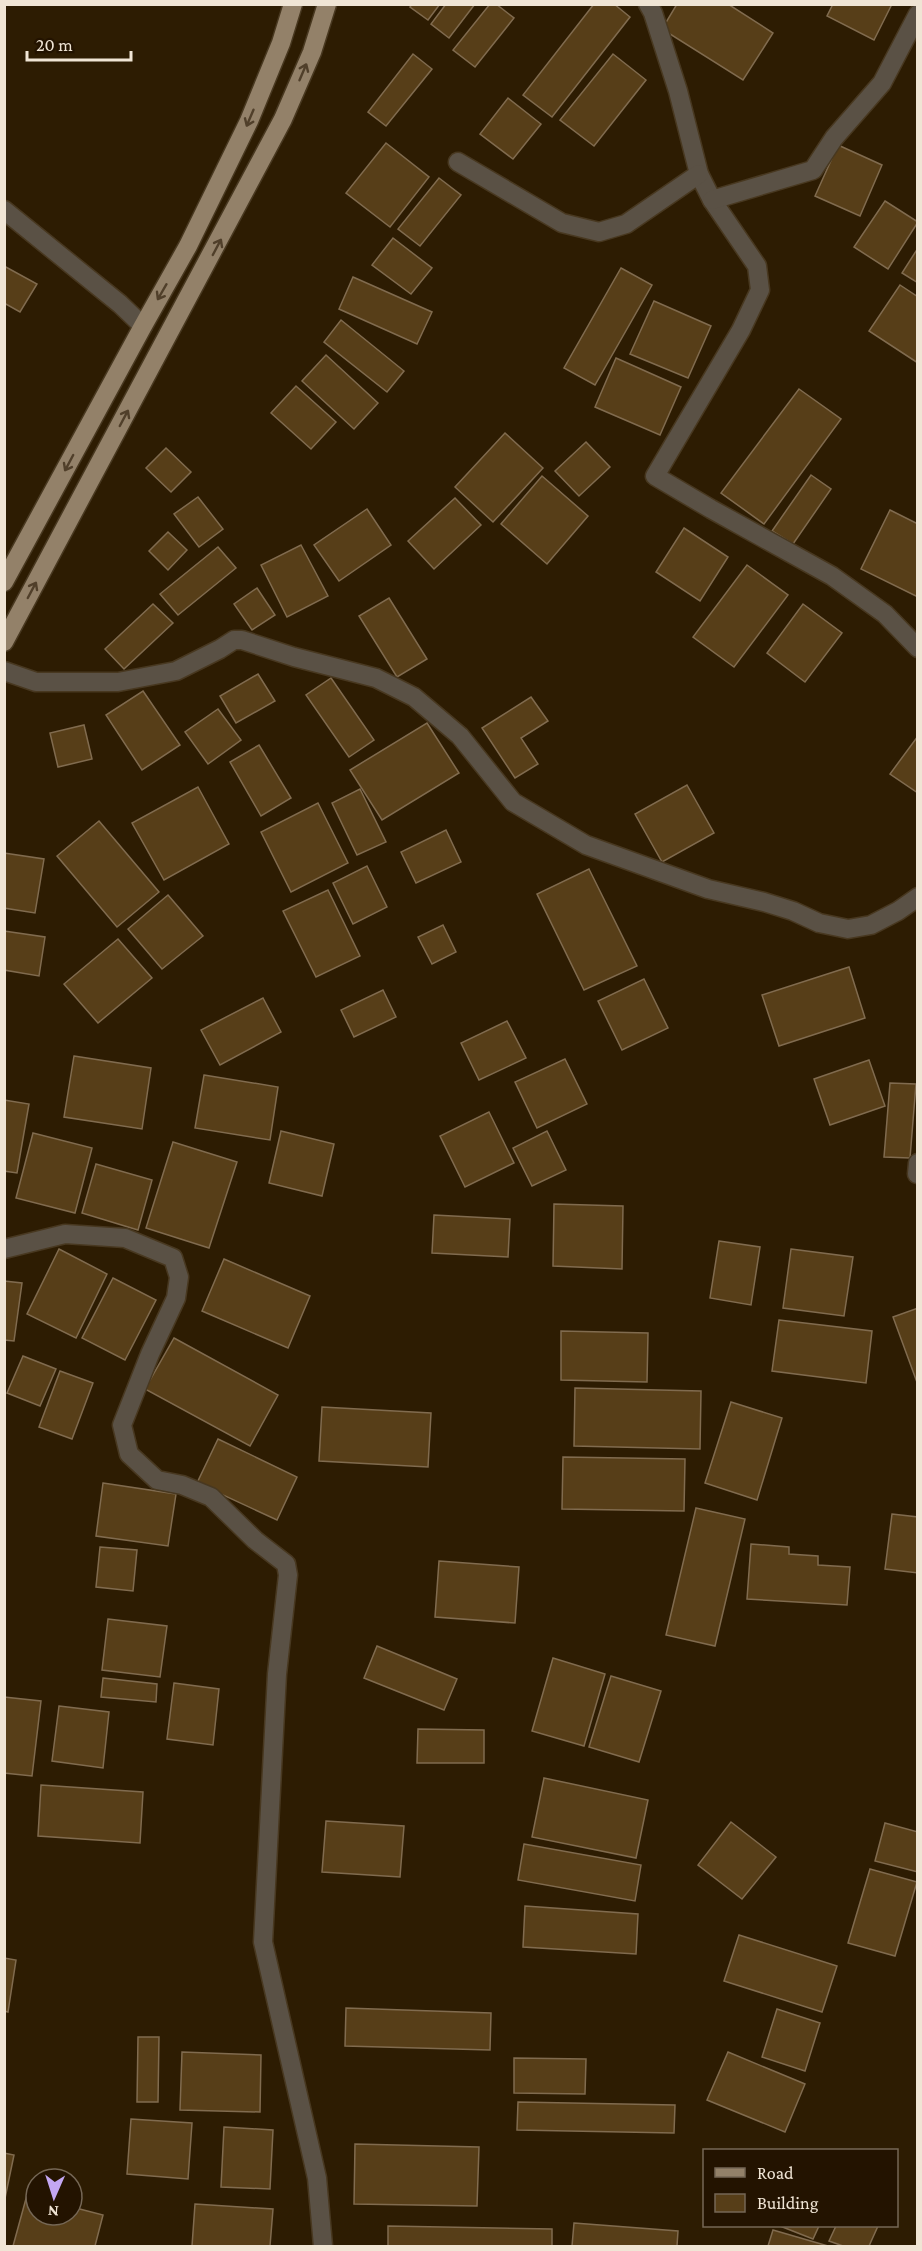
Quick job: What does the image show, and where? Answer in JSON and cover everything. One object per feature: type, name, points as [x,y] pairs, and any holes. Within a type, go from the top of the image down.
[{"type":"main road","points":[[4,582],[188,246],[249,121],[281,43],[293,4]]},
{"type":"main road","points":[[4,642],[284,119],[312,52],[327,4]]},
{"type":"street","points":[[648,4],[678,91],[699,174],[712,200],[757,266],[760,290],[741,330],[656,476],[832,576],[885,615],[918,648]]},
{"type":"street","points":[[712,200],[813,170],[834,138],[882,82],[918,14]]},
{"type":"street","points":[[458,162],[562,223],[599,232],[626,224],[699,174]]},
{"type":"street","points":[[4,210],[120,304],[143,326]]},
{"type":"street","points":[[4,671],[36,682],[118,682],[176,671],[234,640],[242,640],[294,657],[376,678],[414,697],[460,736],[513,802],[586,845],[708,889],[764,902],[793,911],[819,923],[848,929],[871,925],[918,897]]},
{"type":"street","points":[[917,1174],[918,1163]]},
{"type":"street","points":[[4,1249],[64,1234],[125,1238],[173,1258],[179,1277],[176,1298],[150,1354],[123,1425],[129,1454],[157,1480],[182,1485],[211,1497],[255,1540],[286,1564],[288,1575],[277,1674],[263,1942],[317,2178],[322,2247]]},
{"type":"building","points":[[412,4],[440,4],[428,20],[410,7]]},
{"type":"building","points":[[446,4],[475,4],[449,38],[431,24]]},
{"type":"building","points":[[490,4],[496,4],[514,18],[475,67],[453,50]]},
{"type":"building","points":[[594,4],[614,4],[630,17],[552,117],[523,95]]},
{"type":"building","points":[[677,4],[728,4],[773,33],[743,80],[662,29]]},
{"type":"building","points":[[833,4],[892,4],[874,40],[827,16]]},
{"type":"building","points":[[413,54],[432,69],[386,126],[368,112]]},
{"type":"building","points":[[613,54],[646,80],[594,146],[560,120]]},
{"type":"building","points":[[508,98],[541,124],[513,159],[480,134]]},
{"type":"building","points":[[386,143],[429,177],[390,227],[346,193]]},
{"type":"building","points":[[838,145],[882,165],[860,216],[815,196]]},
{"type":"building","points":[[439,178],[461,195],[420,246],[398,229]]},
{"type":"building","points":[[885,201],[918,222],[888,269],[854,247]]},
{"type":"building","points":[[393,238],[432,268],[411,294],[372,265]]},
{"type":"building","points":[[918,248],[918,283],[902,273]]},
{"type":"building","points":[[4,266],[37,284],[20,312],[4,303]]},
{"type":"building","points":[[621,268],[652,285],[595,385],[564,368]]},
{"type":"building","points":[[353,277],[432,312],[417,344],[339,309]]},
{"type":"building","points":[[900,285],[918,297],[918,363],[869,331]]},
{"type":"building","points":[[654,301],[711,326],[688,378],[630,354]]},
{"type":"building","points":[[341,320],[404,371],[387,392],[324,342]]},
{"type":"building","points":[[326,355],[378,403],[354,429],[302,381]]},
{"type":"building","points":[[616,358],[681,387],[660,435],[595,407]]},
{"type":"building","points":[[296,386],[336,422],[311,449],[271,413]]},
{"type":"building","points":[[799,389],[841,419],[764,524],[721,493]]},
{"type":"building","points":[[505,433],[543,468],[493,522],[455,487]]},
{"type":"building","points":[[586,442],[610,467],[579,496],[555,471]]},
{"type":"building","points":[[166,448],[191,472],[171,492],[146,468]]},
{"type":"building","points":[[811,475],[831,489],[793,544],[772,531]]},
{"type":"building","points":[[542,476],[588,516],[547,564],[501,524]]},
{"type":"building","points":[[198,497],[223,529],[199,547],[174,514]]},
{"type":"building","points":[[455,498],[481,525],[434,569],[408,541]]},
{"type":"building","points":[[367,509],[391,545],[339,581],[314,545]]},
{"type":"building","points":[[890,510],[918,524],[918,597],[861,569]]},
{"type":"building","points":[[684,528],[728,557],[700,601],[656,572]]},
{"type":"building","points":[[168,532],[187,550],[168,570],[149,551]]},
{"type":"building","points":[[301,545],[328,596],[287,617],[261,565]]},
{"type":"building","points":[[218,547],[236,568],[178,615],[160,594]]},
{"type":"building","points":[[747,565],[788,595],[734,667],[693,637]]},
{"type":"building","points":[[257,588],[275,615],[252,630],[234,604]]},
{"type":"building","points":[[389,598],[427,659],[397,677],[359,616]]},
{"type":"building","points":[[153,604],[173,623],[124,669],[105,649]]},
{"type":"building","points":[[803,604],[842,633],[805,682],[767,653]]},
{"type":"building","points":[[258,674],[275,701],[236,723],[220,696]]},
{"type":"building","points":[[331,678],[374,740],[349,757],[306,695]]},
{"type":"building","points":[[143,691],[180,745],[142,770],[106,715]]},
{"type":"building","points":[[531,697],[548,721],[521,738],[538,764],[515,778],[482,728]]},
{"type":"building","points":[[218,709],[241,740],[208,764],[185,732]]},
{"type":"building","points":[[427,723],[459,773],[382,820],[350,770]]},
{"type":"building","points":[[84,725],[92,759],[58,767],[50,733]]},
{"type":"building","points":[[918,736],[918,793],[890,774]]},
{"type":"building","points":[[259,745],[291,798],[261,816],[230,762]]},
{"type":"building","points":[[687,785],[714,833],[662,862],[635,814]]},
{"type":"building","points":[[198,787],[229,844],[164,880],[132,823]]},
{"type":"building","points":[[360,789],[386,842],[357,855],[332,803]]},
{"type":"building","points":[[318,803],[348,863],[291,892],[261,832]]},
{"type":"building","points":[[99,821],[159,892],[117,927],[57,856]]},
{"type":"building","points":[[446,830],[461,862],[416,883],[401,852]]},
{"type":"building","points":[[4,853],[44,859],[35,913],[4,908]]},
{"type":"building","points":[[367,866],[387,907],[353,924],[333,883]]},
{"type":"building","points":[[589,869],[637,966],[584,990],[537,894]]},
{"type":"building","points":[[328,890],[360,956],[316,977],[283,911]]},
{"type":"building","points":[[168,895],[203,936],[162,969],[128,929]]},
{"type":"building","points":[[443,925],[456,952],[432,964],[418,937]]},
{"type":"building","points":[[4,931],[45,937],[39,976],[4,970]]},
{"type":"building","points":[[118,939],[152,978],[98,1023],[64,984]]},
{"type":"building","points":[[849,967],[865,1018],[779,1046],[762,995]]},
{"type":"building","points":[[644,979],[668,1028],[622,1050],[598,1001]]},
{"type":"building","points":[[383,990],[396,1017],[354,1037],[341,1010]]},
{"type":"building","points":[[263,998],[281,1032],[220,1065],[201,1030]]},
{"type":"building","points":[[507,1021],[526,1058],[479,1080],[461,1043]]},
{"type":"building","points":[[74,1056],[151,1068],[142,1129],[64,1117]]},
{"type":"building","points":[[565,1059],[587,1104],[537,1128],[515,1082]]},
{"type":"building","points":[[869,1060],[885,1106],[830,1125],[814,1079]]},
{"type":"building","points":[[204,1075],[278,1087],[270,1140],[195,1128]]},
{"type":"building","points":[[890,1083],[916,1084],[910,1158],[884,1157]]},
{"type":"building","points":[[4,1100],[29,1104],[17,1173],[4,1171]]},
{"type":"building","points":[[489,1112],[514,1163],[465,1187],[440,1136]]},
{"type":"building","points":[[281,1131],[334,1144],[322,1196],[269,1183]]},
{"type":"building","points":[[547,1131],[566,1170],[532,1186],[513,1148]]},
{"type":"building","points":[[33,1133],[92,1148],[75,1213],[16,1198]]},
{"type":"building","points":[[173,1142],[237,1162],[209,1248],[146,1228]]},
{"type":"building","points":[[96,1164],[152,1180],[138,1230],[82,1213]]},
{"type":"building","points":[[554,1204],[623,1206],[622,1269],[553,1266]]},
{"type":"building","points":[[434,1215],[510,1219],[508,1257],[432,1253]]},
{"type":"building","points":[[719,1241],[760,1247],[751,1305],[710,1298]]},
{"type":"building","points":[[59,1249],[107,1274],[76,1338],[27,1314]]},
{"type":"building","points":[[791,1249],[853,1257],[844,1316],[783,1308]]},
{"type":"building","points":[[224,1259],[310,1296],[288,1348],[202,1311]]},
{"type":"building","points":[[113,1278],[156,1300],[125,1360],[82,1338]]},
{"type":"building","points":[[4,1281],[22,1283],[14,1341],[4,1340]]},
{"type":"building","points":[[918,1308],[918,1385],[893,1317]]},
{"type":"building","points":[[779,1320],[872,1331],[866,1383],[772,1371]]},
{"type":"building","points":[[561,1331],[648,1333],[647,1382],[561,1380]]},
{"type":"building","points":[[174,1338],[278,1395],[250,1446],[145,1389]]},
{"type":"building","points":[[23,1356],[56,1369],[40,1406],[7,1393]]},
{"type":"building","points":[[60,1371],[93,1383],[72,1439],[39,1427]]},
{"type":"building","points":[[575,1388],[701,1391],[700,1449],[574,1446]]},
{"type":"building","points":[[731,1402],[782,1418],[757,1500],[705,1483]]},
{"type":"building","points":[[322,1407],[431,1413],[428,1467],[319,1461]]},
{"type":"building","points":[[218,1439],[297,1477],[277,1520],[197,1483]]},
{"type":"building","points":[[563,1457],[685,1459],[684,1511],[562,1509]]},
{"type":"building","points":[[103,1483],[176,1494],[168,1546],[96,1536]]},
{"type":"building","points":[[696,1508],[745,1519],[715,1646],[666,1635]]},
{"type":"building","points":[[892,1514],[918,1517],[918,1573],[885,1569]]},
{"type":"building","points":[[751,1544],[789,1547],[789,1554],[818,1556],[818,1565],[850,1567],[847,1605],[747,1599]]},
{"type":"building","points":[[100,1547],[137,1550],[133,1591],[96,1587]]},
{"type":"building","points":[[439,1561],[519,1567],[515,1623],[435,1617]]},
{"type":"building","points":[[108,1619],[167,1626],[160,1677],[102,1670]]},
{"type":"building","points":[[377,1646],[457,1679],[444,1710],[364,1678]]},
{"type":"building","points":[[553,1658],[605,1674],[584,1746],[532,1731]]},
{"type":"building","points":[[611,1676],[661,1691],[639,1762],[589,1747]]},
{"type":"building","points":[[103,1678],[157,1684],[156,1702],[101,1697]]},
{"type":"building","points":[[174,1683],[219,1689],[213,1745],[167,1739]]},
{"type":"building","points":[[4,1697],[41,1701],[32,1776],[4,1773]]},
{"type":"building","points":[[59,1706],[109,1712],[103,1768],[52,1761]]},
{"type":"building","points":[[418,1729],[484,1730],[484,1763],[417,1763]]},
{"type":"building","points":[[544,1778],[648,1800],[636,1858],[532,1837]]},
{"type":"building","points":[[41,1785],[143,1792],[140,1843],[38,1836]]},
{"type":"building","points":[[326,1821],[404,1826],[400,1877],[322,1872]]},
{"type":"building","points":[[731,1822],[776,1857],[742,1899],[698,1865]]},
{"type":"building","points":[[885,1823],[918,1832],[918,1872],[875,1861]]},
{"type":"building","points":[[524,1844],[641,1865],[635,1901],[518,1880]]},
{"type":"building","points":[[870,1869],[917,1882],[895,1956],[848,1943]]},
{"type":"building","points":[[525,1906],[638,1914],[636,1954],[523,1947]]},
{"type":"building","points":[[739,1935],[837,1966],[822,2012],[724,1981]]},
{"type":"building","points":[[4,1958],[16,1960],[8,2012],[4,2011]]},
{"type":"building","points":[[346,2008],[491,2013],[490,2050],[345,2046]]},
{"type":"building","points":[[777,2009],[820,2023],[805,2071],[762,2057]]},
{"type":"building","points":[[138,2037],[159,2037],[158,2102],[137,2102]]},
{"type":"building","points":[[182,2052],[261,2055],[260,2112],[180,2110]]},
{"type":"building","points":[[728,2052],[805,2084],[785,2132],[707,2100]]},
{"type":"building","points":[[514,2058],[586,2059],[585,2094],[514,2093]]},
{"type":"building","points":[[518,2102],[675,2105],[674,2133],[517,2130]]},
{"type":"building","points":[[131,2119],[192,2123],[188,2179],[127,2174]]},
{"type":"building","points":[[224,2127],[273,2130],[270,2189],[221,2187]]},
{"type":"building","points":[[355,2144],[479,2147],[477,2206],[354,2204]]},
{"type":"building","points":[[4,2153],[14,2155],[4,2203]]},
{"type":"building","points":[[195,2204],[273,2209],[270,2246],[192,2246]]},
{"type":"building","points":[[24,2206],[24,2227],[84,2227],[84,2210],[103,2215],[95,2246],[13,2246]]},
{"type":"building","points":[[574,2223],[678,2231],[677,2246],[572,2246]]},
{"type":"building","points":[[388,2226],[552,2229],[552,2246],[388,2246]]},
{"type":"building","points":[[783,2227],[819,2227],[813,2239]]},
{"type":"building","points":[[836,2227],[878,2227],[869,2246],[843,2246],[829,2241]]},
{"type":"building","points":[[773,2230],[828,2246],[768,2246]]}]
